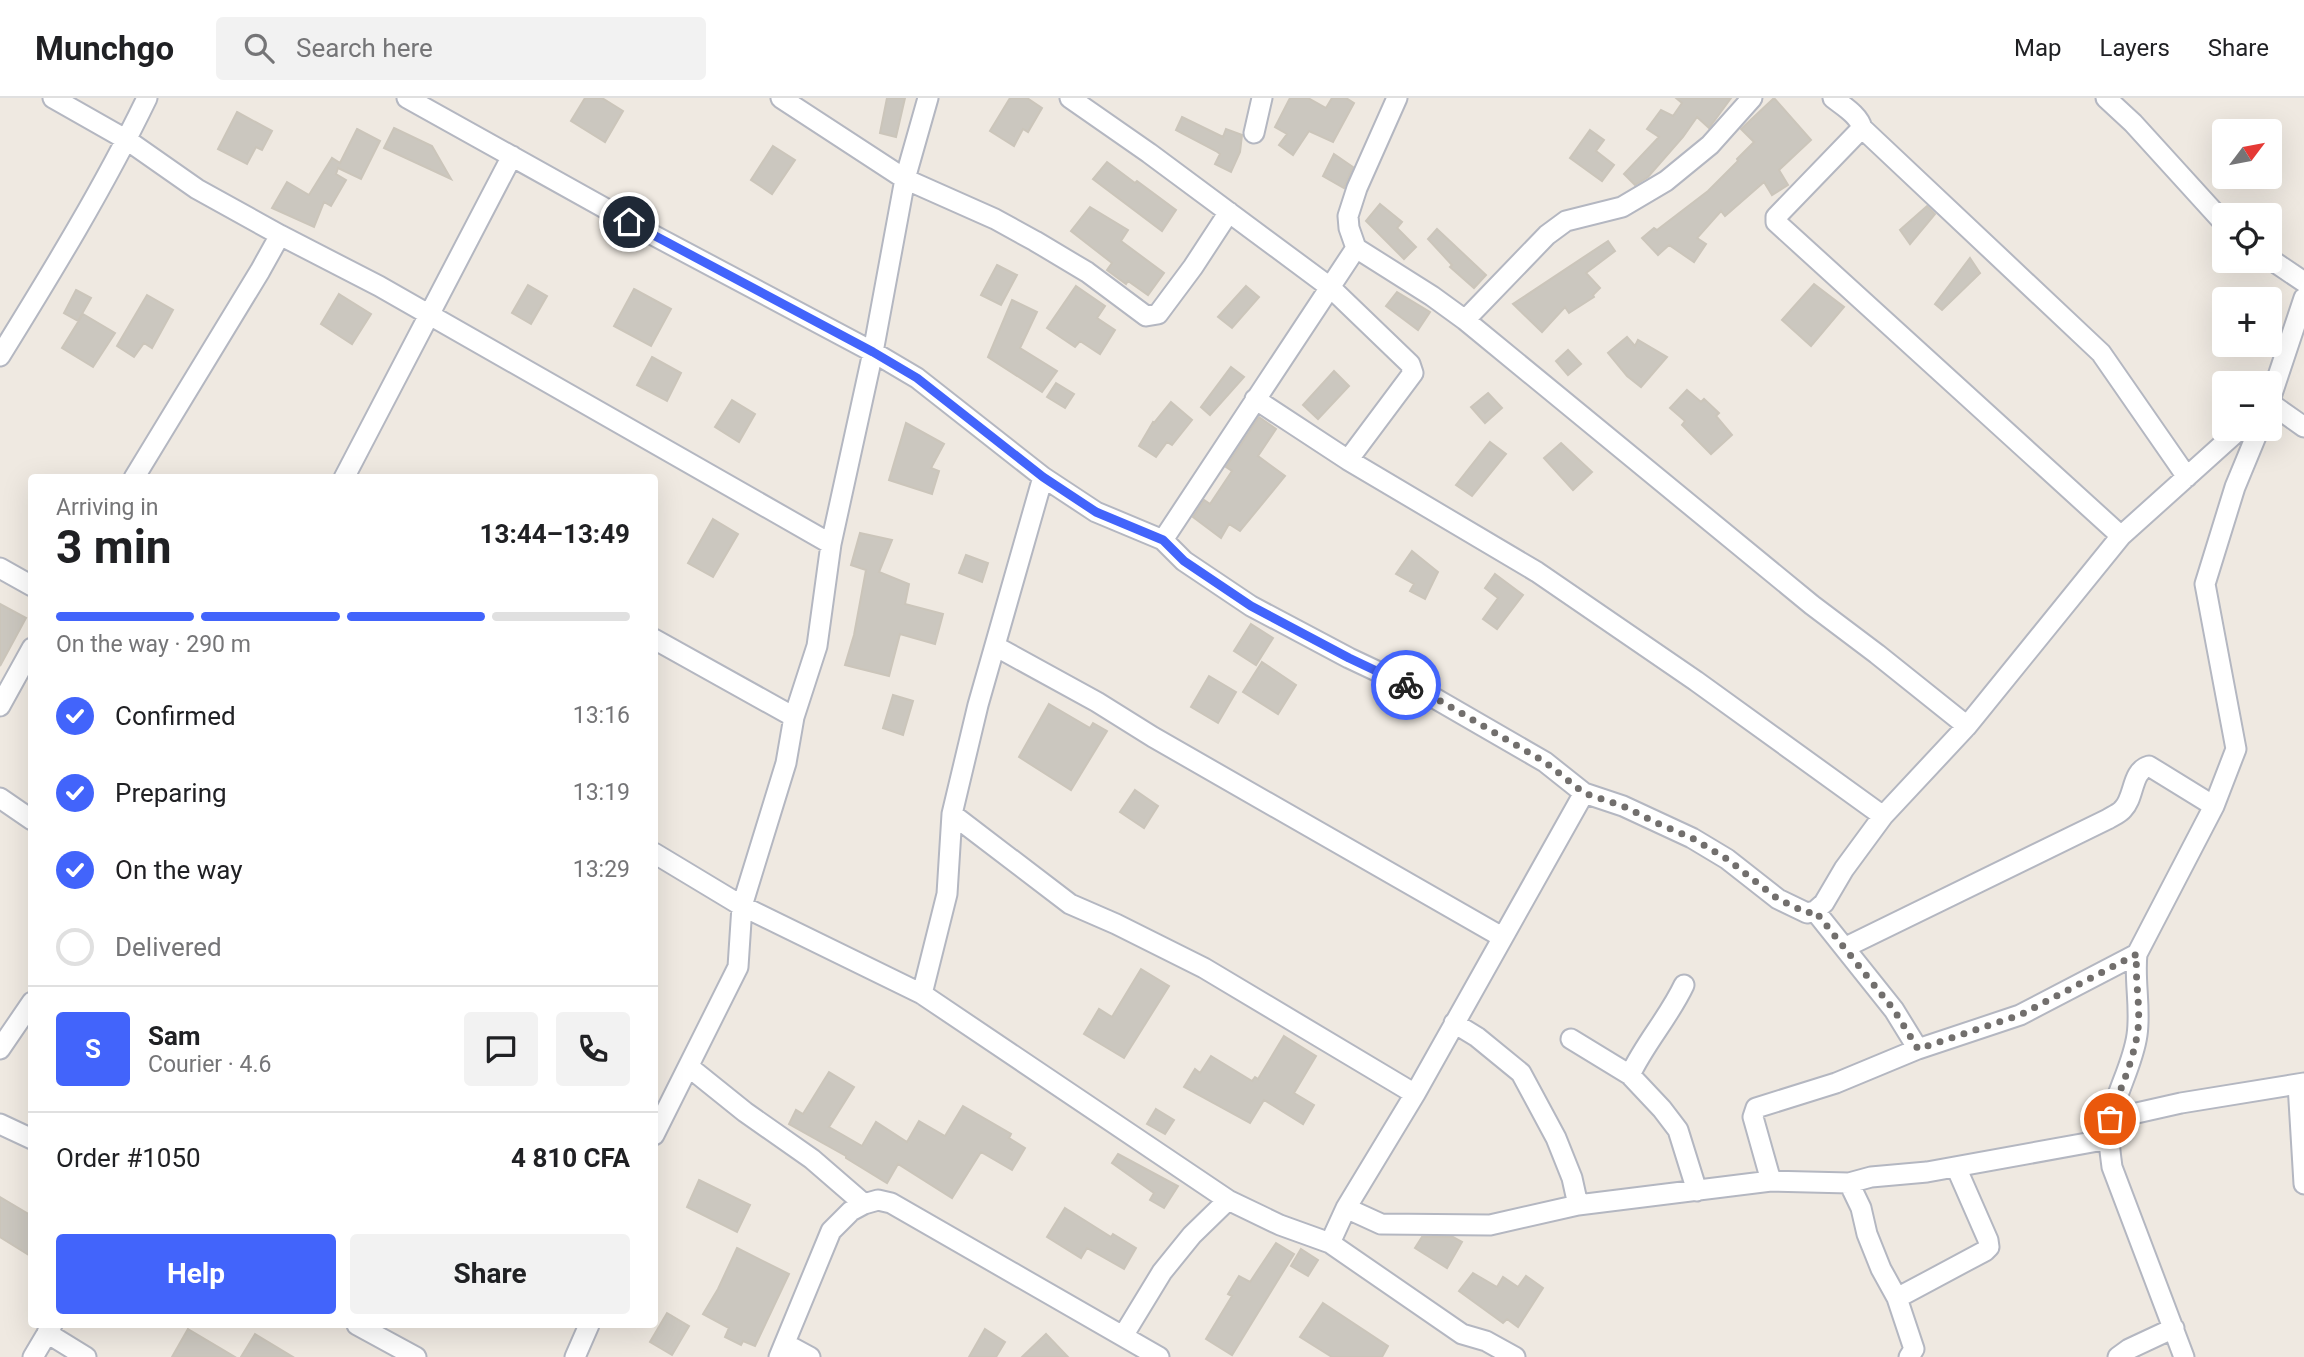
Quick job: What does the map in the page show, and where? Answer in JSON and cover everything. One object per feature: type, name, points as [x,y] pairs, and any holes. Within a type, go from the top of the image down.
[{"type":"street","points":[[53,98],[127,140],[197,188],[379,286],[831,544]]},
{"type":"street","points":[[0,356],[55,268],[127,140],[147,98]]},
{"type":"street","points":[[407,98],[653,235],[873,352],[917,378],[1043,477],[1096,512],[1163,540],[1184,561],[1251,606],[1349,658],[1437,699],[1545,762],[1584,793],[1623,806],[1692,838],[1727,859],[1778,899],[1807,913],[1815,911],[1824,903],[1844,869],[1884,816],[1967,726],[2121,536],[2227,441]]},
{"type":"street","points":[[781,98],[905,179],[995,219],[1087,272],[1146,316],[1158,314],[1229,212]]},
{"type":"street","points":[[658,1127],[738,967],[742,906],[786,763],[794,717],[817,646],[831,544],[873,352],[905,179],[928,98]]},
{"type":"street","points":[[1070,98],[1150,153],[1331,288],[1410,364],[1413,373],[1348,460]]},
{"type":"street","points":[[1254,133],[1262,98]]},
{"type":"street","points":[[1397,98],[1357,188],[1348,216],[1356,248],[1465,320],[1812,605],[1877,653],[1967,726]]},
{"type":"street","points":[[1465,320],[1547,235],[1566,221],[1622,207],[1666,181],[1710,145],[1752,98]]},
{"type":"street","points":[[1833,98],[2101,353],[2187,477]]},
{"type":"street","points":[[2106,98],[2133,123],[2212,209]]},
{"type":"street","points":[[1862,128],[1776,216],[1776,222],[2121,536]]},
{"type":"street","points":[[353,474],[428,314],[512,156]]},
{"type":"street","points":[[136,474],[280,235]]},
{"type":"street","points":[[1163,540],[1356,248]]},
{"type":"street","points":[[2282,267],[2304,282]]},
{"type":"street","points":[[2280,371],[2303,303]]},
{"type":"street","points":[[1255,399],[1348,460],[1538,572],[1884,816]]},
{"type":"street","points":[[2282,411],[2304,427]]},
{"type":"street","points":[[2184,1357],[2112,1167],[2110,1129],[2137,1037],[2137,954],[2214,806],[2236,745],[2204,584],[2235,487],[2254,441]]},
{"type":"street","points":[[922,994],[947,894],[952,814],[978,705],[1043,477]]},
{"type":"street","points":[[0,568],[28,584]]},
{"type":"street","points":[[658,641],[794,717]]},
{"type":"street","points":[[995,646],[1097,702],[1502,937]]},
{"type":"street","points":[[0,706],[28,656]]},
{"type":"street","points":[[1846,947],[2109,819],[2123,810],[2139,771],[2144,767],[2149,766],[2214,806]]},
{"type":"street","points":[[1330,1244],[1346,1208],[1415,1094],[1584,793]]},
{"type":"street","points":[[0,798],[28,817]]},
{"type":"street","points":[[952,814],[1070,904],[1204,968],[1415,1094]]},
{"type":"street","points":[[658,855],[742,906],[922,994],[1228,1200],[1280,1225],[1330,1244],[1462,1334],[1486,1341],[1515,1357]]},
{"type":"street","points":[[1815,911],[1894,1010],[1918,1049]]},
{"type":"street","points":[[1771,1181],[1753,1117],[1756,1108],[1836,1083],[1918,1049],[2020,1015],[2137,954]]},
{"type":"street","points":[[1630,1075],[1641,1052],[1676,1003],[1684,985]]},
{"type":"street","points":[[0,1049],[28,1008]]},
{"type":"street","points":[[1454,1023],[1477,1037],[1521,1073],[1556,1138],[1572,1178],[1578,1205]]},
{"type":"street","points":[[1571,1039],[1630,1075],[1662,1109],[1678,1130],[1697,1191]]},
{"type":"street","points":[[690,1067],[745,1112],[812,1159],[864,1204]]},
{"type":"street","points":[[1346,1208],[1381,1224],[1452,1227],[1490,1225],[1578,1205],[1771,1181],[1849,1182],[1955,1167],[2110,1129],[2181,1103],[2301,1084],[2304,1184]]},
{"type":"street","points":[[0,1124],[28,1137]]},
{"type":"street","points":[[1897,1298],[1989,1247],[1955,1167]]},
{"type":"street","points":[[1849,1182],[1861,1208],[1867,1234],[1881,1269],[1897,1298],[1914,1349],[1909,1357]]},
{"type":"street","points":[[810,1357],[783,1351],[831,1231],[851,1212],[878,1200],[891,1203],[1159,1357]]},
{"type":"street","points":[[1122,1336],[1162,1272],[1192,1235],[1228,1200]]},
{"type":"street","points":[[363,1328],[416,1357]]},
{"type":"street","points":[[575,1357],[588,1328]]},
{"type":"street","points":[[2118,1357],[2174,1328]]},
{"type":"street","points":[[33,1357],[50,1329],[86,1357]]},
{"type":"building","points":[[585,98],[602,98],[623,111],[605,142],[571,121]]},
{"type":"building","points":[[887,98],[905,98],[896,137],[880,133]]},
{"type":"building","points":[[1010,98],[1027,98],[1042,108],[1028,132],[1023,129],[1014,146],[990,131]]},
{"type":"building","points":[[1290,98],[1308,98],[1326,108],[1332,98],[1346,98],[1354,103],[1333,142],[1309,131],[1293,155],[1279,145],[1287,134],[1275,127]]},
{"type":"building","points":[[1676,98],[1731,98],[1709,128],[1697,117],[1648,177],[1635,185],[1624,174],[1659,137],[1647,129],[1661,110],[1673,116],[1682,103]]},
{"type":"building","points":[[1774,98],[1811,140],[1779,170],[1788,185],[1772,195],[1764,182],[1725,216],[1721,211],[1697,238],[1706,244],[1694,262],[1669,245],[1658,255],[1642,238],[1654,228],[1657,230],[1708,191],[1738,161],[1754,142],[1741,129]]},
{"type":"building","points":[[237,112],[272,131],[262,150],[256,147],[247,164],[218,149]]},
{"type":"building","points":[[1182,117],[1223,137],[1226,129],[1242,135],[1240,152],[1231,172],[1215,164],[1220,154],[1176,130]]},
{"type":"building","points":[[394,128],[432,146],[451,179],[384,148]]},
{"type":"building","points":[[357,129],[380,141],[361,179],[338,168],[336,174],[346,180],[331,206],[324,202],[314,227],[272,208],[287,182],[309,195],[332,158],[340,163]]},
{"type":"building","points":[[1590,130],[1604,140],[1596,151],[1614,165],[1602,181],[1570,158]]},
{"type":"building","points":[[773,146],[795,160],[772,194],[751,180]]},
{"type":"building","points":[[1334,154],[1353,167],[1344,188],[1323,176]]},
{"type":"building","points":[[1107,162],[1176,210],[1162,231],[1093,179]]},
{"type":"building","points":[[1380,204],[1402,222],[1397,228],[1416,247],[1404,259],[1366,221]]},
{"type":"building","points":[[1927,206],[1935,214],[1910,244],[1900,230]]},
{"type":"building","points":[[1090,207],[1128,230],[1121,241],[1164,273],[1148,295],[1107,270],[1112,263],[1071,231]]},
{"type":"building","points":[[1437,229],[1486,275],[1474,288],[1450,267],[1452,265],[1428,239]]},
{"type":"building","points":[[1608,241],[1615,251],[1586,273],[1600,288],[1594,297],[1569,313],[1565,307],[1542,332],[1513,304]]},
{"type":"building","points":[[1970,258],[1980,273],[1942,310],[1935,304]]},
{"type":"building","points":[[997,265],[1017,275],[1001,305],[981,295]]},
{"type":"building","points":[[1814,284],[1844,307],[1811,346],[1782,320]]},
{"type":"building","points":[[528,285],[547,296],[531,324],[512,313]]},
{"type":"building","points":[[1076,286],[1105,306],[1097,318],[1115,330],[1100,354],[1080,341],[1075,347],[1047,328]]},
{"type":"building","points":[[1246,286],[1259,297],[1232,328],[1218,317]]},
{"type":"building","points":[[634,289],[671,309],[651,346],[614,326]]},
{"type":"building","points":[[76,290],[91,298],[78,321],[64,313]]},
{"type":"building","points":[[1397,292],[1430,312],[1418,330],[1386,306]]},
{"type":"building","points":[[339,294],[371,314],[352,344],[321,324]]},
{"type":"building","points":[[147,295],[173,310],[152,348],[144,343],[134,357],[117,346]]},
{"type":"building","points":[[1012,300],[1037,312],[1020,348],[1057,371],[1042,392],[988,357]]},
{"type":"building","points":[[83,314],[115,333],[93,367],[62,348]]},
{"type":"building","points":[[1627,337],[1635,346],[1638,340],[1667,357],[1641,387],[1627,376],[1608,353]]},
{"type":"building","points":[[1568,350],[1581,364],[1568,375],[1556,361]]},
{"type":"building","points":[[652,357],[681,373],[667,401],[637,385]]},
{"type":"building","points":[[1231,367],[1244,377],[1210,415],[1201,407]]},
{"type":"building","points":[[1334,371],[1349,386],[1318,419],[1303,405]]},
{"type":"building","points":[[1056,383],[1074,394],[1065,408],[1047,397]]},
{"type":"building","points":[[1687,390],[1701,402],[1704,399],[1719,413],[1716,416],[1732,435],[1711,454],[1682,425],[1685,421],[1670,408]]},
{"type":"building","points":[[1488,393],[1502,408],[1485,423],[1471,407]]},
{"type":"building","points":[[732,400],[755,414],[739,442],[715,427]]},
{"type":"building","points":[[1171,402],[1192,420],[1172,445],[1167,442],[1156,457],[1139,446],[1153,422]]},
{"type":"building","points":[[1259,417],[1276,429],[1258,456],[1285,476],[1240,531],[1229,524],[1221,538],[1193,517],[1204,500],[1210,504],[1232,471],[1226,467]]},
{"type":"building","points":[[906,423],[944,444],[931,468],[939,471],[932,494],[889,480]]},
{"type":"building","points":[[1490,442],[1506,454],[1472,496],[1456,485]]},
{"type":"building","points":[[1561,443],[1592,472],[1573,490],[1544,458]]},
{"type":"building","points":[[713,519],[738,534],[713,577],[688,563]]},
{"type":"building","points":[[860,533],[892,540],[879,572],[909,584],[905,604],[943,614],[935,644],[900,634],[889,676],[845,665],[854,635],[866,570],[851,565]]},
{"type":"building","points":[[1412,551],[1438,572],[1425,599],[1410,591],[1414,584],[1396,574]]},
{"type":"building","points":[[966,555],[988,563],[982,582],[959,573]]},
{"type":"building","points":[[1495,574],[1523,595],[1497,629],[1483,619],[1498,598],[1485,588]]},
{"type":"building","points":[[0,604],[26,618],[0,666]]},
{"type":"building","points":[[1251,624],[1273,638],[1256,665],[1234,651]]},
{"type":"building","points":[[1262,662],[1296,685],[1278,714],[1243,692]]},
{"type":"building","points":[[1209,676],[1236,692],[1218,723],[1191,707]]},
{"type":"building","points":[[893,695],[913,701],[903,735],[883,728]]},
{"type":"building","points":[[1049,704],[1090,728],[1093,723],[1107,731],[1071,790],[1019,757]]},
{"type":"building","points":[[1135,790],[1158,806],[1144,828],[1120,812]]},
{"type":"building","points":[[1141,969],[1169,986],[1124,1058],[1084,1034],[1099,1009],[1112,1017]]},
{"type":"building","points":[[1284,1036],[1316,1056],[1294,1093],[1314,1105],[1303,1124],[1264,1100],[1250,1123],[1184,1087],[1195,1069],[1200,1073],[1211,1056],[1252,1081],[1255,1077],[1258,1079]]},
{"type":"building","points":[[829,1072],[854,1087],[829,1127],[862,1146],[876,1122],[907,1142],[919,1121],[945,1136],[963,1106],[1011,1134],[1009,1138],[1025,1148],[1012,1170],[981,1152],[952,1198],[898,1164],[887,1183],[789,1124],[796,1110],[803,1114]]},
{"type":"building","points":[[1156,1109],[1174,1120],[1165,1134],[1147,1124]]},
{"type":"building","points":[[1118,1154],[1178,1186],[1164,1208],[1150,1200],[1154,1193],[1112,1163]]},
{"type":"building","points":[[699,1180],[750,1205],[737,1232],[687,1207]]},
{"type":"building","points":[[0,1197],[28,1214],[28,1254],[0,1237]]},
{"type":"building","points":[[1065,1208],[1111,1237],[1113,1234],[1136,1248],[1124,1269],[1087,1248],[1081,1258],[1047,1237]]},
{"type":"building","points":[[1422,1237],[1453,1237],[1462,1242],[1447,1268],[1415,1248]]},
{"type":"building","points":[[1276,1243],[1294,1254],[1232,1355],[1206,1339],[1232,1296],[1228,1294],[1239,1276],[1250,1282]]},
{"type":"building","points":[[737,1248],[789,1274],[755,1346],[743,1341],[741,1345],[725,1337],[729,1328],[703,1314]]},
{"type":"building","points":[[1301,1249],[1318,1260],[1308,1276],[1291,1266]]},
{"type":"building","points":[[1473,1273],[1497,1287],[1503,1277],[1518,1287],[1526,1276],[1543,1288],[1518,1327],[1507,1319],[1503,1323],[1459,1291]]},
{"type":"building","points":[[1323,1303],[1388,1346],[1382,1357],[1332,1357],[1300,1337]]},
{"type":"building","points":[[667,1313],[689,1326],[672,1355],[650,1342]]},
{"type":"building","points":[[188,1329],[235,1357],[172,1357]]},
{"type":"building","points":[[985,1329],[1005,1342],[996,1357],[969,1357]]},
{"type":"building","points":[[255,1334],[293,1357],[241,1357]]},
{"type":"building","points":[[1046,1334],[1068,1357],[1022,1357]]},
{"type":"way so far","points":[[1406,685],[1437,699],[1545,762],[1584,793],[1623,806],[1692,838],[1727,859],[1778,899],[1807,913],[1815,911],[1894,1010],[1918,1049],[2020,1015],[2137,954],[2137,1037],[2110,1119]]},
{"type":"route","points":[[629,222],[917,378],[1043,477],[1096,512],[1163,540],[1184,561],[1251,606],[1406,685]]}]
